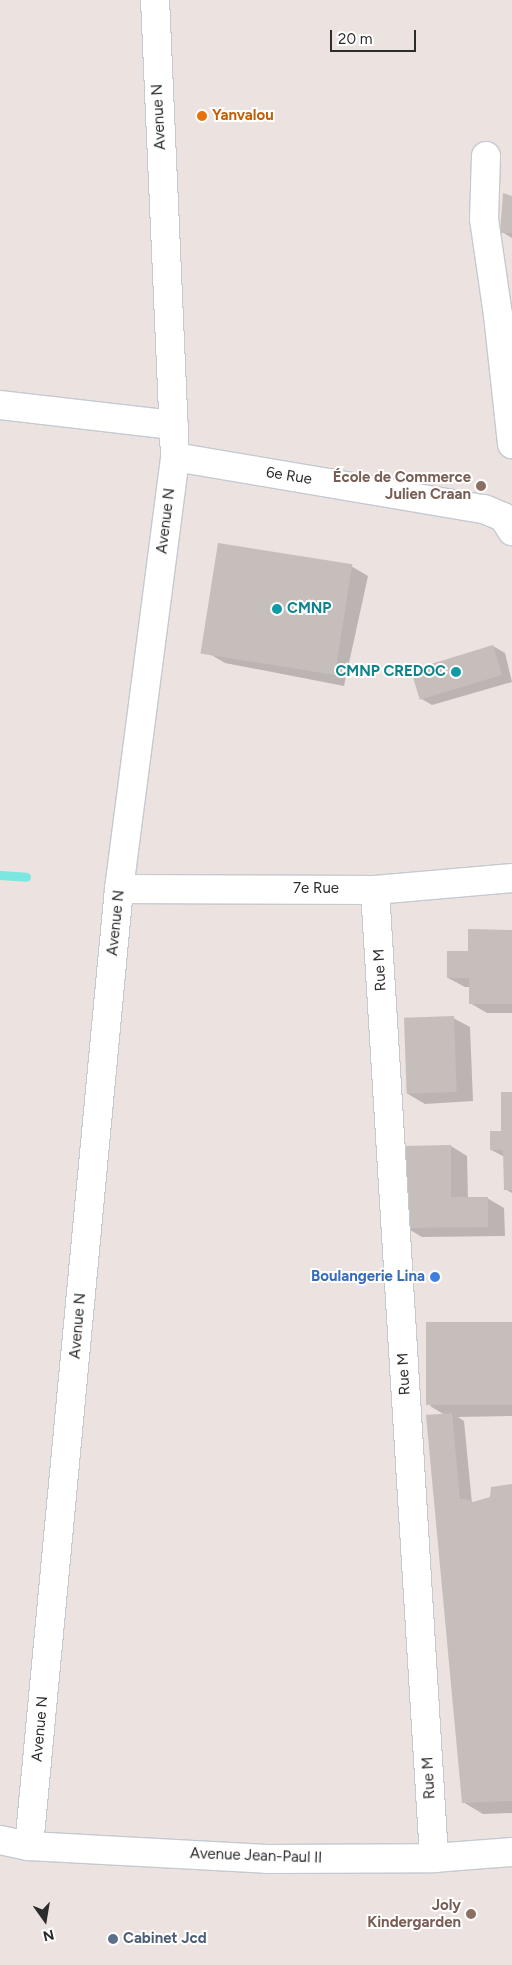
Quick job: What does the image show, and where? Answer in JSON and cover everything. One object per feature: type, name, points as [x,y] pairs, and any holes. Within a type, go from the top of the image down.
[{"type":"street","name":"Avenue N","points":[[29,1846],[119,888],[174,457],[155,0]]},
{"type":"street","points":[[486,156],[484,219],[498,315],[512,444]]},
{"type":"street","points":[[0,405],[174,425]]},
{"type":"street","name":"6e Rue","points":[[174,457],[484,509],[509,518]]},
{"type":"street","name":"7e Rue","points":[[119,888],[375,890],[512,878]]},
{"type":"street","name":"Rue M","points":[[375,890],[434,1858]]},
{"type":"street","name":"Avenue Jean-Paul II","points":[[0,1840],[29,1846],[268,1859],[434,1858],[512,1852]]},
{"type":"building","points":[[503,193],[512,196],[512,233],[500,233]]},
{"type":"building","name":"CMNP","points":[[218,543],[352,564],[335,675],[200,654]]},
{"type":"building","name":"CMNP CREDOC","points":[[493,645],[502,675],[420,700],[411,670]]},
{"type":"building","points":[[468,929],[512,930],[512,1004],[469,1004],[469,978],[447,978],[447,951],[468,951]]},
{"type":"building","points":[[454,1016],[457,1092],[407,1094],[404,1018]]},
{"type":"building","points":[[501,1092],[512,1092],[512,1190],[504,1190],[503,1150],[490,1150],[490,1131],[501,1131]]},
{"type":"building","points":[[451,1145],[451,1197],[488,1197],[488,1227],[404,1228],[404,1146]]},
{"type":"building","points":[[426,1322],[512,1322],[512,1405],[426,1405]]},
{"type":"building","points":[[452,1413],[460,1499],[473,1502],[490,1497],[491,1487],[512,1484],[512,1801],[462,1803],[426,1415]]},
{"type":"waterway","points":[[0,875],[26,877]]},
{"type":"place","name":"Yanvalou","points":[[202,116]]},
{"type":"place","name":"École de Commerce Julien Craan","points":[[481,486]]},
{"type":"place","name":"CMNP","points":[[277,609]]},
{"type":"place","name":"CMNP CREDOC","points":[[456,672]]},
{"type":"place","name":"Boulangerie Lina","points":[[435,1277]]},
{"type":"place","name":"Joly Kindergarden","points":[[471,1914]]},
{"type":"place","name":"Cabinet Jcd","points":[[113,1939]]}]
